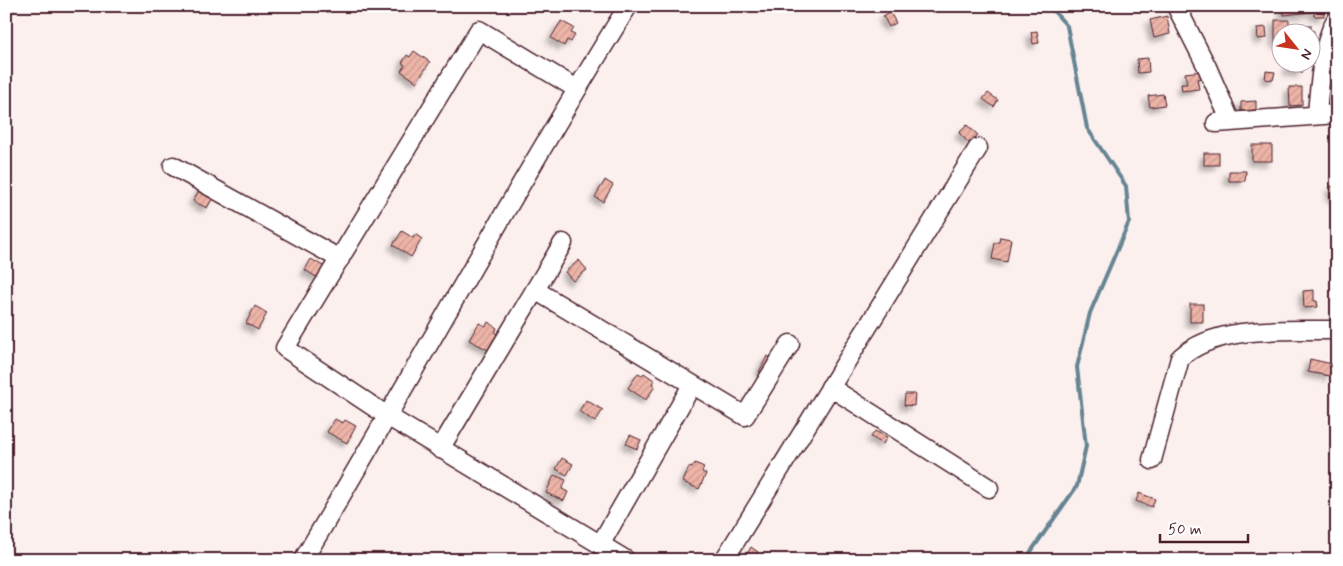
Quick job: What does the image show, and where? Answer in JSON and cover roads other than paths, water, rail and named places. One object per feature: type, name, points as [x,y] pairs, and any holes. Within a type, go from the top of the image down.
[{"type":"street","points":[[1176,6],[1207,67],[1223,122],[1337,114]]},
{"type":"street","points":[[303,560],[389,417],[577,89],[620,9]]},
{"type":"street","points":[[1317,114],[1320,82],[1331,26],[1337,18]]},
{"type":"street","points":[[577,89],[479,30],[285,348],[440,449],[626,560]]},
{"type":"street","points":[[724,560],[978,148]]},
{"type":"street","points":[[174,166],[340,259]]},
{"type":"street","points":[[440,449],[563,243]]},
{"type":"street","points":[[535,290],[745,416],[790,344]]},
{"type":"street","points":[[1152,460],[1180,358],[1193,346],[1217,337],[1262,332],[1337,330]]},
{"type":"street","points":[[600,545],[692,384]]},
{"type":"street","points":[[830,387],[989,488]]},
{"type":"waterway","points":[[6,16],[10,14],[15,6]]},
{"type":"waterway","points":[[1025,560],[1077,486],[1086,446],[1077,367],[1090,313],[1129,222],[1126,186],[1087,128],[1067,26],[1049,6]]}]
